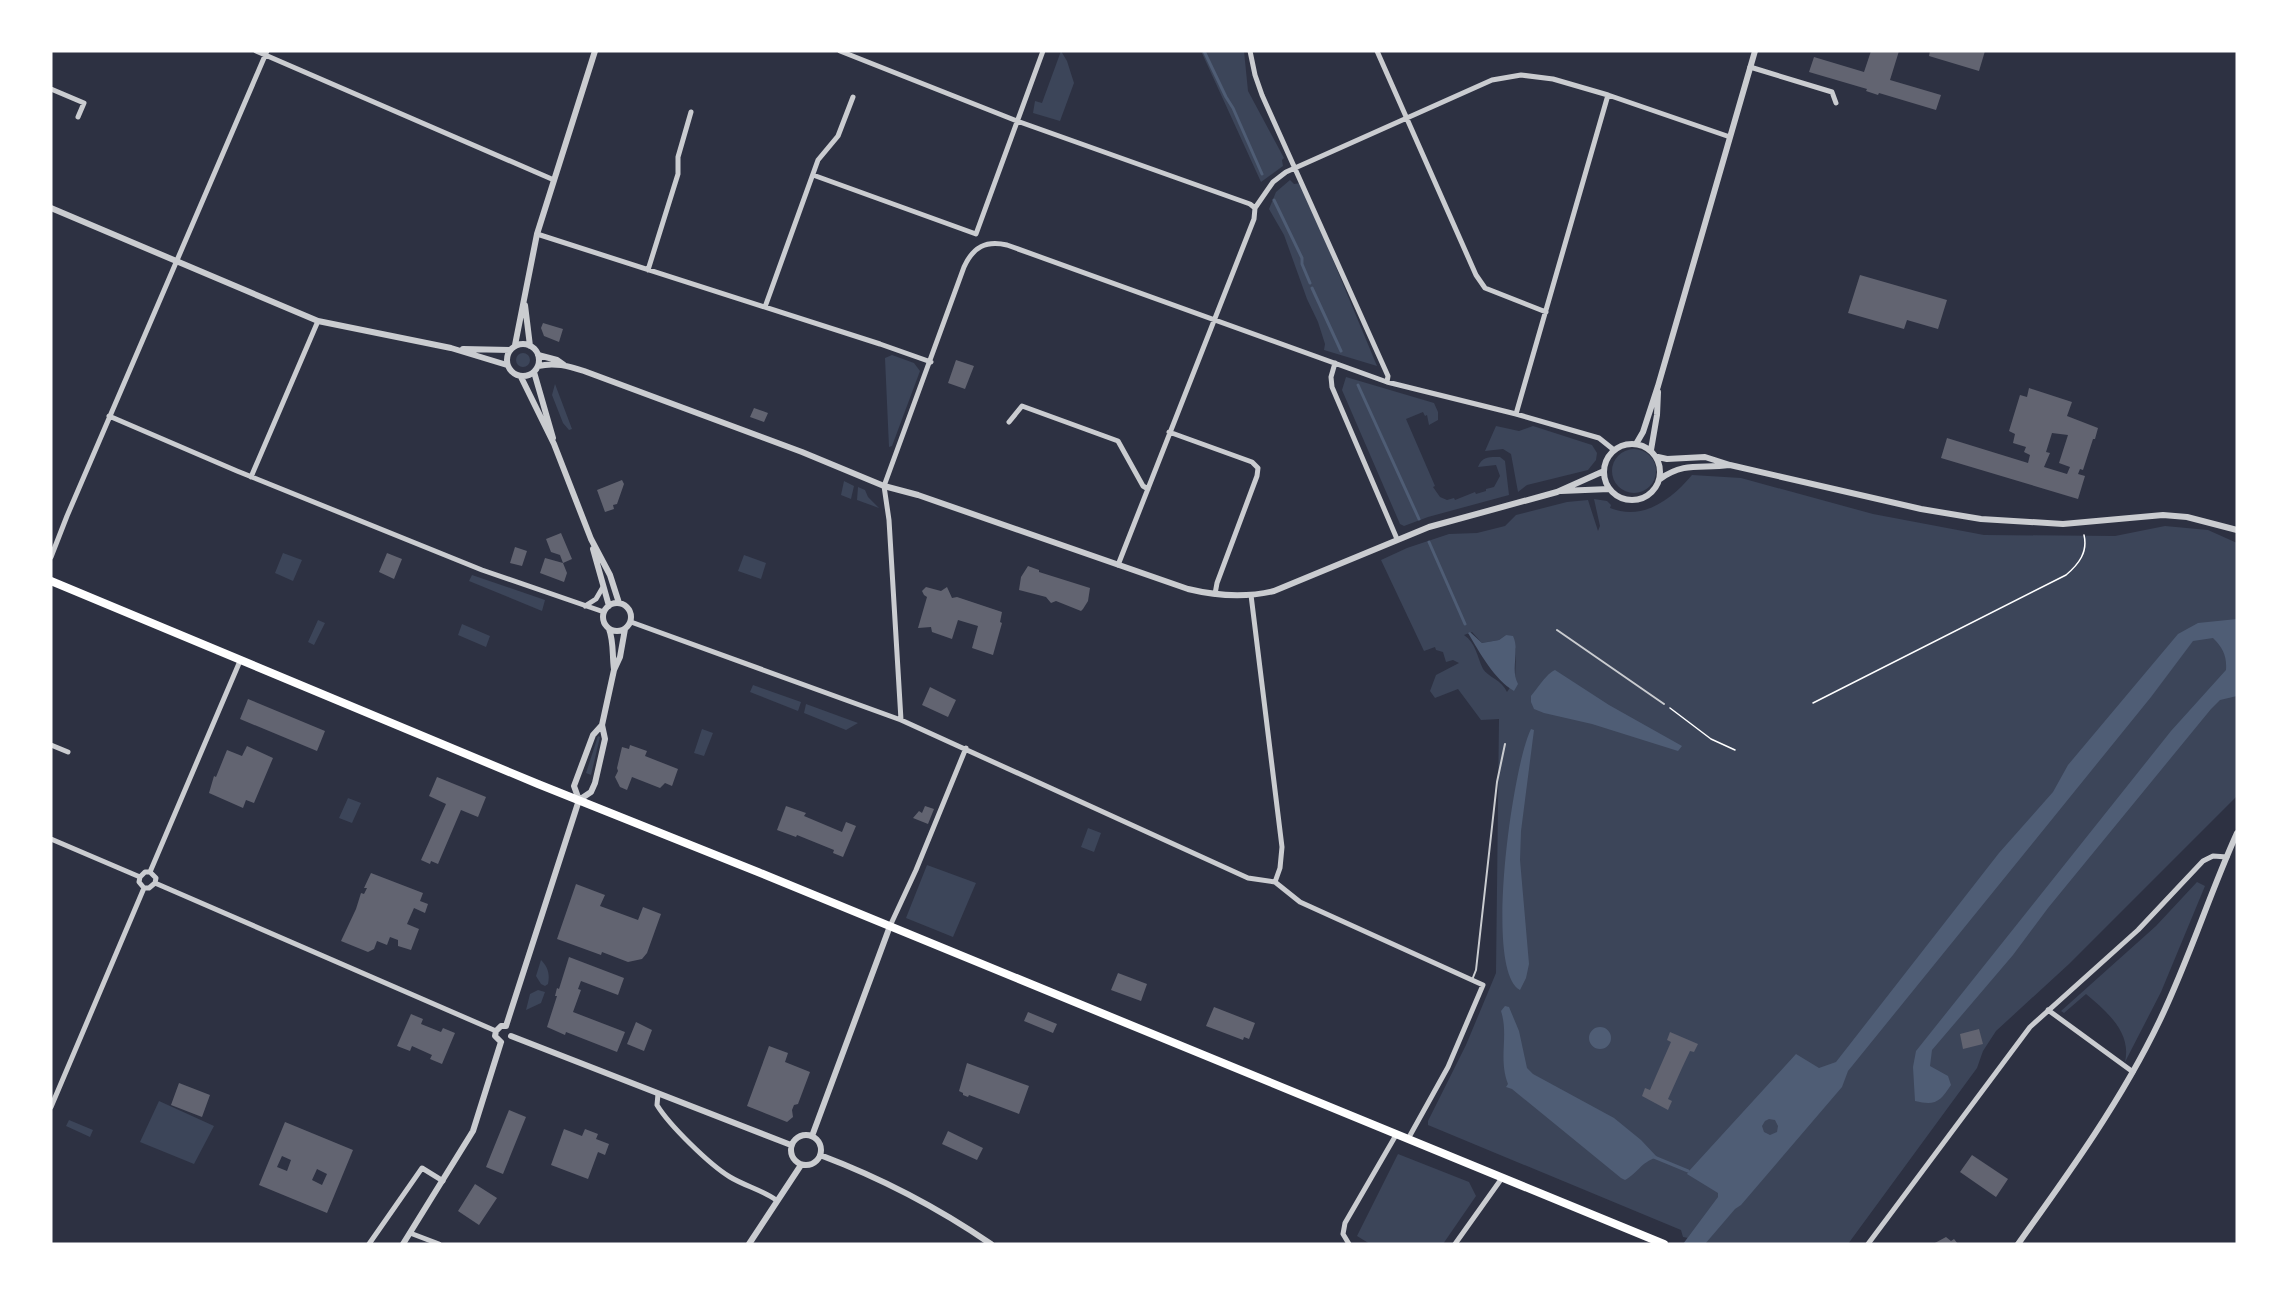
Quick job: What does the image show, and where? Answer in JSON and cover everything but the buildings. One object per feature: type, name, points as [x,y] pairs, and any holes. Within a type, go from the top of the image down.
[{"type":"main road","points":[[51,581],[240,661],[1659,1243]]},
{"type":"street","points":[[256,51],[266,53],[554,180]]},
{"type":"street","points":[[507,365],[507,355],[512,348],[525,304],[537,234],[595,51]]},
{"type":"street","points":[[840,51],[1017,121],[1250,204],[1255,208]]},
{"type":"street","points":[[976,234],[1043,51]]},
{"type":"street","points":[[1250,51],[1262,95],[1388,376],[1387,382]]},
{"type":"street","points":[[1377,51],[1476,275],[1485,288],[1546,312]]},
{"type":"street","points":[[1636,444],[1643,432],[1658,386],[1755,51]]},
{"type":"street","points":[[51,557],[266,53]]},
{"type":"street","points":[[1750,67],[1832,92],[1836,103]]},
{"type":"street","points":[[1118,565],[1254,219],[1255,208],[1273,182],[1295,168],[1492,80],[1514,76],[1543,76],[1608,94],[1730,137]]},
{"type":"street","points":[[51,89],[84,103],[78,117]]},
{"type":"street","points":[[1516,414],[1608,94]]},
{"type":"street","points":[[765,307],[818,160],[838,136],[853,98]]},
{"type":"street","points":[[648,270],[678,174],[678,157],[691,112]]},
{"type":"street","points":[[813,175],[976,234],[982,245]]},
{"type":"street","points":[[51,208],[318,321],[451,348],[507,365],[513,373],[521,377],[530,376],[536,369],[548,364],[565,365]]},
{"type":"street","points":[[537,234],[931,362]]},
{"type":"street","points":[[901,720],[889,520],[884,486],[968,258],[982,245],[993,243],[1007,245],[1387,382],[1516,414],[1599,438],[1614,450]]},
{"type":"street","points":[[525,304],[530,346],[538,355],[557,360],[565,365],[802,452],[884,486],[918,495],[1188,588],[1215,594],[1251,595],[1290,585],[1429,527],[1557,492],[1604,471]]},
{"type":"street","points":[[251,477],[318,321]]},
{"type":"street","points":[[451,348],[530,346]]},
{"type":"street","points":[[538,355],[535,381],[551,425],[554,444]]},
{"type":"street","points":[[1335,363],[1331,377],[1332,387],[1397,539]]},
{"type":"street","points":[[521,377],[554,444],[591,539],[610,575],[620,603],[630,611],[631,622],[625,629],[617,632],[609,629]]},
{"type":"street","points":[[1651,450],[1657,415],[1658,386]]},
{"type":"street","points":[[1008,422],[1022,405],[1118,441],[1143,486],[1148,489]]},
{"type":"street","points":[[110,416],[251,477],[482,570],[604,612]]},
{"type":"street","points":[[1169,432],[1252,462],[1258,468],[1215,594]]},
{"type":"street","points":[[1660,479],[1658,457],[1651,450],[1636,444],[1622,445],[1614,450],[1609,456],[1604,471],[1609,489],[1616,495],[1634,500],[1651,493],[1660,479],[1670,472],[1698,465],[1716,467],[1730,465]]},
{"type":"street","points":[[1658,457],[1677,459],[1705,457],[1730,465],[1921,509],[1981,519],[2063,524],[2163,515],[2187,517],[2237,530]]},
{"type":"street","points":[[1557,492],[1609,489]]},
{"type":"street","points":[[591,539],[609,606]]},
{"type":"street","points":[[585,606],[596,599],[603,587]]},
{"type":"street","points":[[1251,595],[1282,847],[1280,868],[1275,882]]},
{"type":"street","points":[[614,670],[613,642],[604,622],[604,612],[609,606],[620,603]]},
{"type":"street","points":[[631,622],[901,720],[1248,879],[1275,882],[1300,902],[1483,985],[1448,1067],[1408,1139]]},
{"type":"street","points":[[579,800],[591,792],[595,783],[605,739],[602,725],[625,629]]},
{"type":"street","points":[[150,872],[240,661]]},
{"type":"street","points":[[506,1026],[579,800],[574,786],[593,735],[602,725]]},
{"type":"street","points":[[51,745],[68,752]]},
{"type":"street","points":[[812,1136],[890,926],[916,870],[966,748]]},
{"type":"street","points":[[2018,1244],[2051,1198],[2133,1072],[2160,1020],[2237,833]]},
{"type":"street","points":[[51,839],[140,877]]},
{"type":"street","points":[[1868,1244],[2018,1041],[2048,1010],[2138,930],[2203,861],[2213,856],[2227,857]]},
{"type":"street","points":[[144,888],[139,882],[140,877],[145,872],[150,872]]},
{"type":"street","points":[[144,888],[155,884],[156,878],[150,872]]},
{"type":"street","points":[[155,884],[496,1031]]},
{"type":"street","points":[[51,1107],[144,888]]},
{"type":"street","points":[[2048,1010],[2133,1072]]},
{"type":"street","points":[[501,1042],[495,1036],[496,1031],[501,1026],[506,1026]]},
{"type":"street","points":[[506,1026],[512,1036]]},
{"type":"street","points":[[501,1042],[506,1042],[512,1036]]},
{"type":"street","points":[[512,1036],[791,1145]]},
{"type":"street","points":[[403,1244],[473,1131],[501,1042]]},
{"type":"street","points":[[658,1094],[657,1105],[666,1118],[714,1165],[727,1176],[776,1200]]},
{"type":"street","points":[[801,1135],[812,1136],[820,1145],[820,1155],[810,1165],[801,1165],[793,1159],[791,1145],[801,1135]]},
{"type":"street","points":[[1349,1244],[1343,1234],[1345,1224],[1396,1135]]},
{"type":"street","points":[[820,1155],[915,1196],[991,1244]]},
{"type":"street","points":[[749,1244],[801,1165]]},
{"type":"street","points":[[369,1244],[422,1168],[443,1181]]},
{"type":"street","points":[[1455,1244],[1502,1178]]},
{"type":"street","points":[[410,1233],[439,1244]]},
{"type":"lane","points":[[1557,630],[1664,704]]},
{"type":"lane","points":[[1472,980],[1476,970],[1497,782],[1505,744]]},
{"type":"path","points":[[1813,703],[2066,575],[2083,555],[2086,547],[2084,535]]},
{"type":"path","points":[[1664,704],[1711,739],[1735,750]]},
{"type":"shaded area","points":[[1061,51],[1074,83],[1060,121],[1033,113],[1035,101],[1042,103]]},
{"type":"shaded area","points":[[1201,51],[1244,51],[1248,91],[1284,158],[1283,166],[1261,182]]},
{"type":"shaded area","points":[[1290,180],[1294,184],[1301,183],[1377,366],[1324,350],[1325,344],[1318,322],[1307,299],[1284,235],[1269,209],[1276,192]]},
{"type":"shaded area","points":[[523,353],[528,355],[530,360],[528,365],[523,367],[518,365],[516,360],[518,355]]},
{"type":"shaded area","points":[[892,355],[914,363],[920,371],[892,446],[889,447],[885,358]]},
{"type":"shaded area","points":[[1346,377],[1434,403],[1438,412],[1438,420],[1429,425],[1427,415],[1425,416],[1423,412],[1406,419],[1435,486],[1433,487],[1440,497],[1455,500],[1494,487],[1500,476],[1496,465],[1478,467],[1484,459],[1493,457],[1500,457],[1505,461],[1509,495],[1428,517],[1404,526],[1400,524],[1342,390]]},
{"type":"shaded area","points":[[555,384],[572,429],[569,430],[563,423],[552,395]]},
{"type":"shaded area","points":[[1496,426],[1519,431],[1533,426],[1592,445],[1597,453],[1596,460],[1588,470],[1527,485],[1518,492],[1511,454],[1503,449],[1485,451]]},
{"type":"shaded area","points":[[1634,449],[1649,456],[1656,471],[1649,486],[1634,493],[1619,486],[1612,471],[1619,456]]},
{"type":"shaded area","points":[[1692,475],[1741,478],[1873,514],[1984,535],[2115,536],[2165,526],[2208,530],[2237,543],[2237,796],[2069,964],[1996,1031],[1983,1051],[1977,1068],[1848,1244],[1705,1244],[1706,1242],[1690,1235],[1688,1238],[1683,1237],[1681,1230],[1428,1125],[1466,1045],[1496,973],[1499,719],[1481,720],[1458,689],[1435,698],[1430,691],[1436,675],[1459,663],[1453,660],[1446,662],[1443,652],[1436,650],[1435,647],[1424,651],[1381,560],[1407,548],[1449,534],[1477,533],[1505,526],[1516,515],[1567,502],[1588,500],[1598,531],[1600,526],[1594,499],[1607,501],[1611,505],[1610,508],[1634,512],[1645,510],[1666,500]],"holes":[[[1472,632],[1482,643],[1499,640],[1506,635],[1516,649],[1515,680],[1507,692],[1502,684],[1483,669],[1474,646],[1464,635]]]},
{"type":"shaded area","points":[[844,481],[854,486],[851,499],[841,495]]},
{"type":"shaded area","points":[[858,487],[865,490],[868,497],[879,508],[857,500]]},
{"type":"shaded area","points":[[283,553],[302,560],[293,581],[275,573]]},
{"type":"shaded area","points":[[744,555],[766,563],[761,579],[738,571]]},
{"type":"shaded area","points":[[472,575],[545,600],[542,611],[469,581]]},
{"type":"shaded area","points":[[2237,619],[2237,696],[2220,700],[2211,709],[2048,908],[2013,955],[1932,1050],[1930,1066],[1948,1076],[1951,1085],[1944,1095],[1932,1103],[1915,1101],[1913,1067],[1916,1051],[2171,731],[2226,670],[2224,653],[2213,638],[2193,641],[2151,697],[1848,1071],[1842,1087],[1741,1205],[1705,1244],[1683,1244],[1718,1197],[1718,1193],[1687,1174],[1689,1171],[1796,1054],[1819,1068],[1836,1062],[1999,853],[2053,792],[2068,765],[2178,634],[2198,623]],"holes":[[[1775,1120],[1778,1126],[1777,1132],[1770,1135],[1764,1132],[1762,1126],[1765,1121]]]},
{"type":"shaded area","points":[[318,620],[325,623],[314,645],[308,642]]},
{"type":"shaded area","points":[[462,624],[490,636],[486,647],[458,635]]},
{"type":"shaded area","points":[[1470,632],[1482,643],[1499,640],[1506,635],[1513,636],[1516,647],[1515,673],[1518,684],[1514,691],[1500,680],[1488,665],[1468,633]]},
{"type":"shaded area","points":[[1555,670],[1609,705],[1682,746],[1678,751],[1592,724],[1534,709],[1531,696],[1545,678]]},
{"type":"shaded area","points":[[753,685],[801,702],[798,711],[750,692]]},
{"type":"shaded area","points":[[806,704],[858,723],[846,730],[804,713]]},
{"type":"shaded area","points":[[702,729],[713,733],[704,756],[694,753]]},
{"type":"shaded area","points":[[1531,729],[1534,730],[1521,831],[1520,860],[1529,964],[1520,990],[1509,975],[1504,946],[1502,908],[1516,782]]},
{"type":"shaded area","points":[[598,736],[600,737],[591,775],[586,773]]},
{"type":"shaded area","points":[[348,798],[361,803],[352,823],[339,818]]},
{"type":"shaded area","points":[[1088,828],[1101,833],[1094,852],[1081,847]]},
{"type":"shaded area","points":[[927,865],[976,883],[953,937],[906,918]]},
{"type":"shaded area","points":[[2197,882],[2205,886],[2161,992],[2125,1062],[2125,1041],[2116,1023],[2086,994],[2064,1013],[2061,1011],[2156,926]]},
{"type":"shaded area","points":[[541,960],[549,974],[548,984],[545,986],[536,976]]},
{"type":"shaded area","points":[[538,990],[545,992],[541,1003],[526,1010],[530,994]]},
{"type":"shaded area","points":[[1505,1006],[1509,1007],[1519,1031],[1527,1068],[1533,1074],[1614,1118],[1641,1140],[1657,1157],[1625,1180],[1512,1089],[1506,1087],[1508,1084],[1504,1065],[1504,1029],[1501,1011]]},
{"type":"shaded area","points":[[1596,1027],[1604,1027],[1611,1034],[1611,1042],[1604,1049],[1596,1049],[1589,1042],[1589,1034]]},
{"type":"shaded area","points":[[159,1101],[214,1126],[194,1164],[140,1142]]},
{"type":"shaded area","points":[[69,1120],[93,1130],[90,1137],[66,1126]]},
{"type":"shaded area","points":[[1398,1154],[1469,1182],[1476,1196],[1443,1244],[1370,1244],[1357,1236]]},
{"type":"waterway","points":[[1204,51],[1233,108],[1262,174]]},
{"type":"waterway","points":[[1274,200],[1302,258],[1302,264],[1310,283]]},
{"type":"waterway","points":[[1312,288],[1341,351]]},
{"type":"waterway","points":[[1358,385],[1419,519]]},
{"type":"waterway","points":[[1429,542],[1465,624]]},
{"type":"waterway","points":[[1654,1157],[1688,1171]]}]
